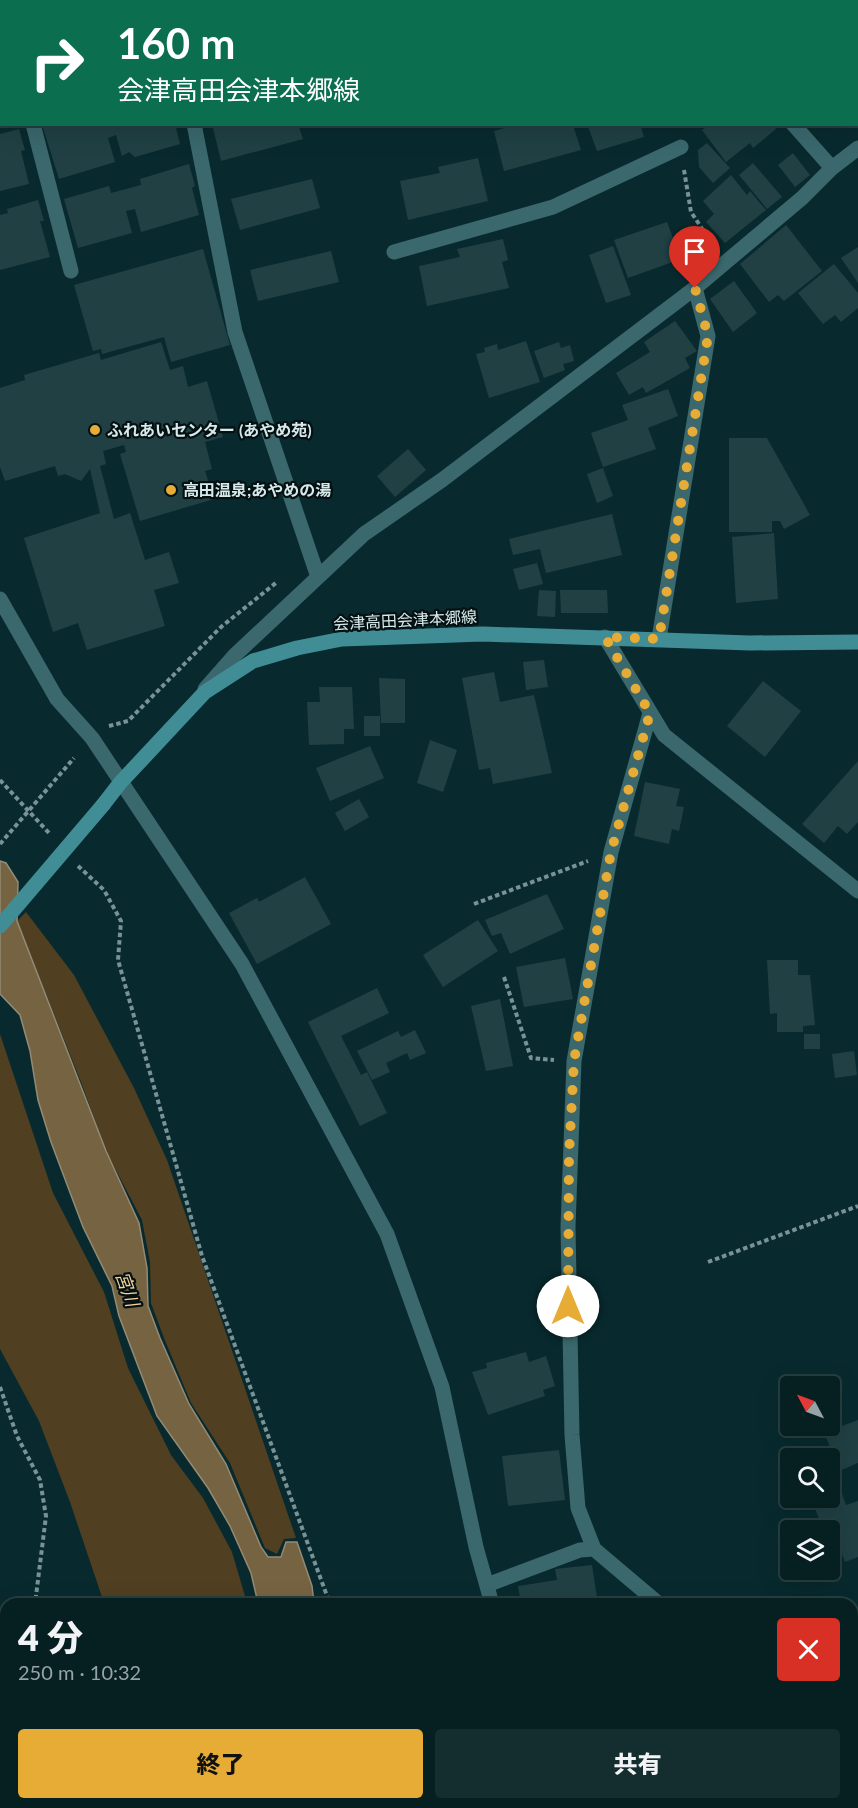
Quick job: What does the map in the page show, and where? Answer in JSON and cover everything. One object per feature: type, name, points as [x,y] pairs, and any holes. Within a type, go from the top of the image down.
[{"type":"main road","name":"会津高田会津本郷線","points":[[0,926],[120,783],[206,692],[253,662],[297,648],[342,639],[389,637],[483,634],[858,642]]},
{"type":"street","points":[[34,126],[71,271]]},
{"type":"street","points":[[194,126],[235,332],[318,577]]},
{"type":"street","points":[[795,126],[832,168]]},
{"type":"street","points":[[394,252],[554,207],[681,147]]},
{"type":"street","points":[[151,750],[235,655],[364,534],[442,480],[695,288],[858,148]]},
{"type":"street","points":[[659,639],[708,336],[695,288]]},
{"type":"street","points":[[0,599],[57,699],[92,738],[242,964],[387,1234],[442,1387],[490,1598]]},
{"type":"street","points":[[605,637],[664,735],[858,891]]},
{"type":"street","points":[[650,713],[611,852],[574,1061],[568,1227],[570,1380],[578,1508],[594,1549],[652,1598]]},
{"type":"street","points":[[487,1585],[580,1550],[594,1549]]},
{"type":"path","points":[[681,147],[691,212],[727,262]]},
{"type":"path","points":[[0,844],[92,738],[106,727],[128,721],[221,627],[282,578]]},
{"type":"path","points":[[0,780],[53,837]]},
{"type":"path","points":[[474,904],[611,852]]},
{"type":"path","points":[[76,863],[104,890],[121,921],[118,960],[202,1256],[328,1598]]},
{"type":"path","points":[[504,977],[531,1058],[574,1061]]},
{"type":"path","points":[[708,1262],[858,1206]]},
{"type":"path","points":[[0,1387],[17,1436],[40,1480],[46,1516],[36,1598]]},
{"type":"shaded area","points":[[26,912],[74,975],[134,1088],[167,1160],[296,1538],[284,1539],[277,1554],[265,1548],[230,1463],[191,1403],[164,1338],[151,1303],[150,1262],[142,1220],[106,1151],[17,921]]},
{"type":"shaded area","points":[[0,1034],[53,1193],[104,1292],[128,1368],[171,1455],[203,1498],[232,1552],[246,1598],[102,1598],[70,1502],[39,1421],[0,1349]]},
{"type":"water","name":"宮川","points":[[0,861],[6,863],[18,882],[17,921],[106,1151],[139,1223],[147,1268],[148,1306],[160,1338],[189,1404],[226,1464],[261,1547],[268,1557],[281,1557],[286,1542],[297,1542],[312,1586],[313,1598],[257,1598],[251,1573],[230,1526],[208,1488],[157,1416],[119,1316],[112,1286],[83,1227],[51,1142],[38,1100],[30,1051],[20,1015],[0,994]]},
{"type":"building","points":[[48,126],[176,126],[180,144],[135,157],[129,152],[122,156],[116,135],[108,138],[115,162],[59,179],[43,128]]},
{"type":"building","points":[[219,126],[299,126],[303,139],[221,161],[213,128]]},
{"type":"building","points":[[511,126],[578,126],[574,128],[581,150],[504,171],[494,131]]},
{"type":"building","points":[[588,126],[641,126],[644,137],[597,151]]},
{"type":"building","points":[[707,126],[774,126],[776,129],[753,148],[750,143],[726,162],[702,130]]},
{"type":"building","points":[[19,129],[25,150],[21,151],[29,184],[0,191],[0,134]]},
{"type":"building","points":[[707,143],[730,168],[713,183],[699,167],[698,150]]},
{"type":"building","points":[[793,153],[810,175],[795,187],[778,165]]},
{"type":"building","points":[[478,158],[488,201],[408,220],[400,181],[440,173],[438,167]]},
{"type":"building","points":[[753,163],[782,197],[767,209],[739,175]]},
{"type":"building","points":[[189,164],[199,215],[141,232],[135,209],[126,211],[132,233],[78,248],[64,199],[109,186],[111,193],[141,185],[140,179]]},
{"type":"building","points":[[731,175],[747,195],[750,191],[766,210],[725,243],[706,222],[714,214],[703,201]]},
{"type":"building","points":[[312,179],[320,208],[240,230],[231,199]]},
{"type":"building","points":[[38,200],[44,221],[40,221],[50,257],[0,270],[0,215],[8,213],[7,209]]},
{"type":"building","points":[[667,222],[681,259],[628,278],[614,240]]},
{"type":"building","points":[[786,225],[822,271],[784,301],[778,295],[769,302],[740,264]]},
{"type":"building","points":[[503,239],[508,260],[502,262],[509,288],[427,306],[419,266],[460,257],[457,249]]},
{"type":"building","points":[[613,246],[631,295],[606,303],[589,255]]},
{"type":"building","points":[[858,247],[858,283],[841,258]]},
{"type":"building","points":[[203,249],[230,345],[171,362],[164,337],[102,354],[101,349],[93,351],[74,285]]},
{"type":"building","points":[[331,251],[339,282],[258,301],[250,270]]},
{"type":"building","points":[[834,264],[858,293],[858,308],[841,322],[835,315],[823,324],[798,293]]},
{"type":"building","points":[[734,281],[757,313],[733,332],[710,299]]},
{"type":"building","points":[[675,321],[697,351],[685,358],[690,368],[646,393],[643,387],[629,395],[616,373],[650,352],[644,342]]},
{"type":"building","points":[[526,341],[540,382],[489,398],[476,354],[485,352],[484,348],[497,344],[498,350]]},
{"type":"building","name":"高田温泉;あやめの湯","points":[[161,342],[170,370],[183,366],[188,387],[207,381],[223,437],[205,442],[212,469],[205,471],[214,499],[140,521],[120,454],[126,452],[124,445],[103,451],[106,464],[100,466],[114,519],[130,513],[145,560],[169,552],[179,583],[154,590],[165,626],[87,650],[78,623],[53,632],[24,538],[100,513],[90,469],[81,481],[65,474],[58,476],[55,466],[5,481],[0,467],[0,388],[25,380],[24,375],[99,353],[101,360]]},
{"type":"building","points":[[559,342],[561,348],[570,345],[574,361],[563,364],[565,370],[544,378],[534,351]]},
{"type":"building","points":[[668,389],[678,416],[648,428],[656,449],[603,467],[591,433],[628,420],[622,405]]},
{"type":"building","points":[[729,438],[767,438],[810,515],[784,529],[780,521],[772,521],[772,532],[729,532]]},
{"type":"building","points":[[408,449],[426,470],[395,497],[377,476]]},
{"type":"building","points":[[603,468],[613,496],[597,503],[587,474]]},
{"type":"building","points":[[612,514],[622,555],[546,573],[540,549],[513,555],[509,539]]},
{"type":"building","points":[[774,533],[778,599],[736,603],[732,537]]},
{"type":"building","points":[[537,563],[543,584],[519,590],[513,569]]},
{"type":"building","points":[[539,590],[556,591],[555,617],[537,616]]},
{"type":"building","points":[[560,590],[607,590],[608,613],[561,613]]},
{"type":"building","points":[[544,660],[548,687],[526,690],[523,662]]},
{"type":"building","points":[[494,672],[500,702],[534,695],[552,773],[493,784],[490,768],[479,770],[462,678]]},
{"type":"building","points":[[379,678],[405,679],[405,723],[381,723]]},
{"type":"building","points":[[763,681],[801,711],[765,757],[727,726]]},
{"type":"building","points":[[319,687],[352,687],[354,729],[344,729],[344,744],[309,745],[307,702],[320,702]]},
{"type":"building","points":[[364,716],[380,716],[380,736],[364,736]]},
{"type":"building","points":[[430,740],[457,750],[443,792],[417,783]]},
{"type":"building","points":[[370,746],[384,778],[330,801],[316,768]]},
{"type":"building","points":[[858,761],[858,822],[847,834],[838,826],[824,843],[802,824]]},
{"type":"building","points":[[645,782],[680,789],[676,806],[684,807],[679,831],[672,829],[669,844],[634,836]]},
{"type":"building","points":[[359,799],[369,817],[345,831],[335,813]]},
{"type":"building","points":[[305,877],[331,924],[257,964],[229,913],[257,898],[259,902]]},
{"type":"building","points":[[547,894],[564,929],[510,954],[501,933],[492,936],[485,920]]},
{"type":"building","points":[[478,920],[498,951],[443,987],[423,955]]},
{"type":"building","points":[[565,958],[573,999],[524,1007],[516,967]]},
{"type":"building","points":[[767,960],[798,960],[798,975],[810,975],[815,1025],[803,1026],[803,1032],[777,1032],[777,1013],[770,1014]]},
{"type":"building","points":[[377,988],[389,1013],[341,1036],[361,1075],[367,1072],[387,1113],[360,1126],[308,1022]]},
{"type":"building","points":[[500,999],[513,1066],[486,1071],[471,1006]]},
{"type":"building","points":[[415,1030],[426,1053],[410,1060],[407,1053],[386,1063],[390,1072],[372,1080],[357,1051],[398,1031],[401,1037]]},
{"type":"building","points":[[804,1034],[820,1034],[820,1049],[804,1049]]},
{"type":"building","points":[[854,1051],[857,1075],[835,1078],[832,1054]]},
{"type":"building","points":[[526,1352],[529,1362],[546,1356],[555,1386],[543,1390],[545,1396],[488,1415],[472,1372],[487,1368],[486,1363]]},
{"type":"building","points":[[858,1420],[858,1463],[840,1471],[840,1448],[830,1448],[826,1436],[840,1436],[840,1427]]},
{"type":"building","points":[[559,1450],[565,1500],[508,1506],[502,1456]]},
{"type":"building","points":[[840,1488],[846,1505],[858,1501],[858,1557],[845,1562],[840,1549],[840,1520],[819,1520],[815,1508],[840,1508]]},
{"type":"building","points":[[592,1565],[597,1598],[520,1598],[518,1586],[557,1580],[555,1569]]},
{"type":"place","name":"ふれあいセンター (あやめ苑)","points":[[95,430]]},
{"type":"place","name":"高田温泉;あやめの湯","points":[[171,490]]},
{"type":"route","points":[[568,1306],[569,1155],[574,1061],[611,852],[650,713],[605,637],[659,639],[708,336],[706,320],[695,288]]}]
